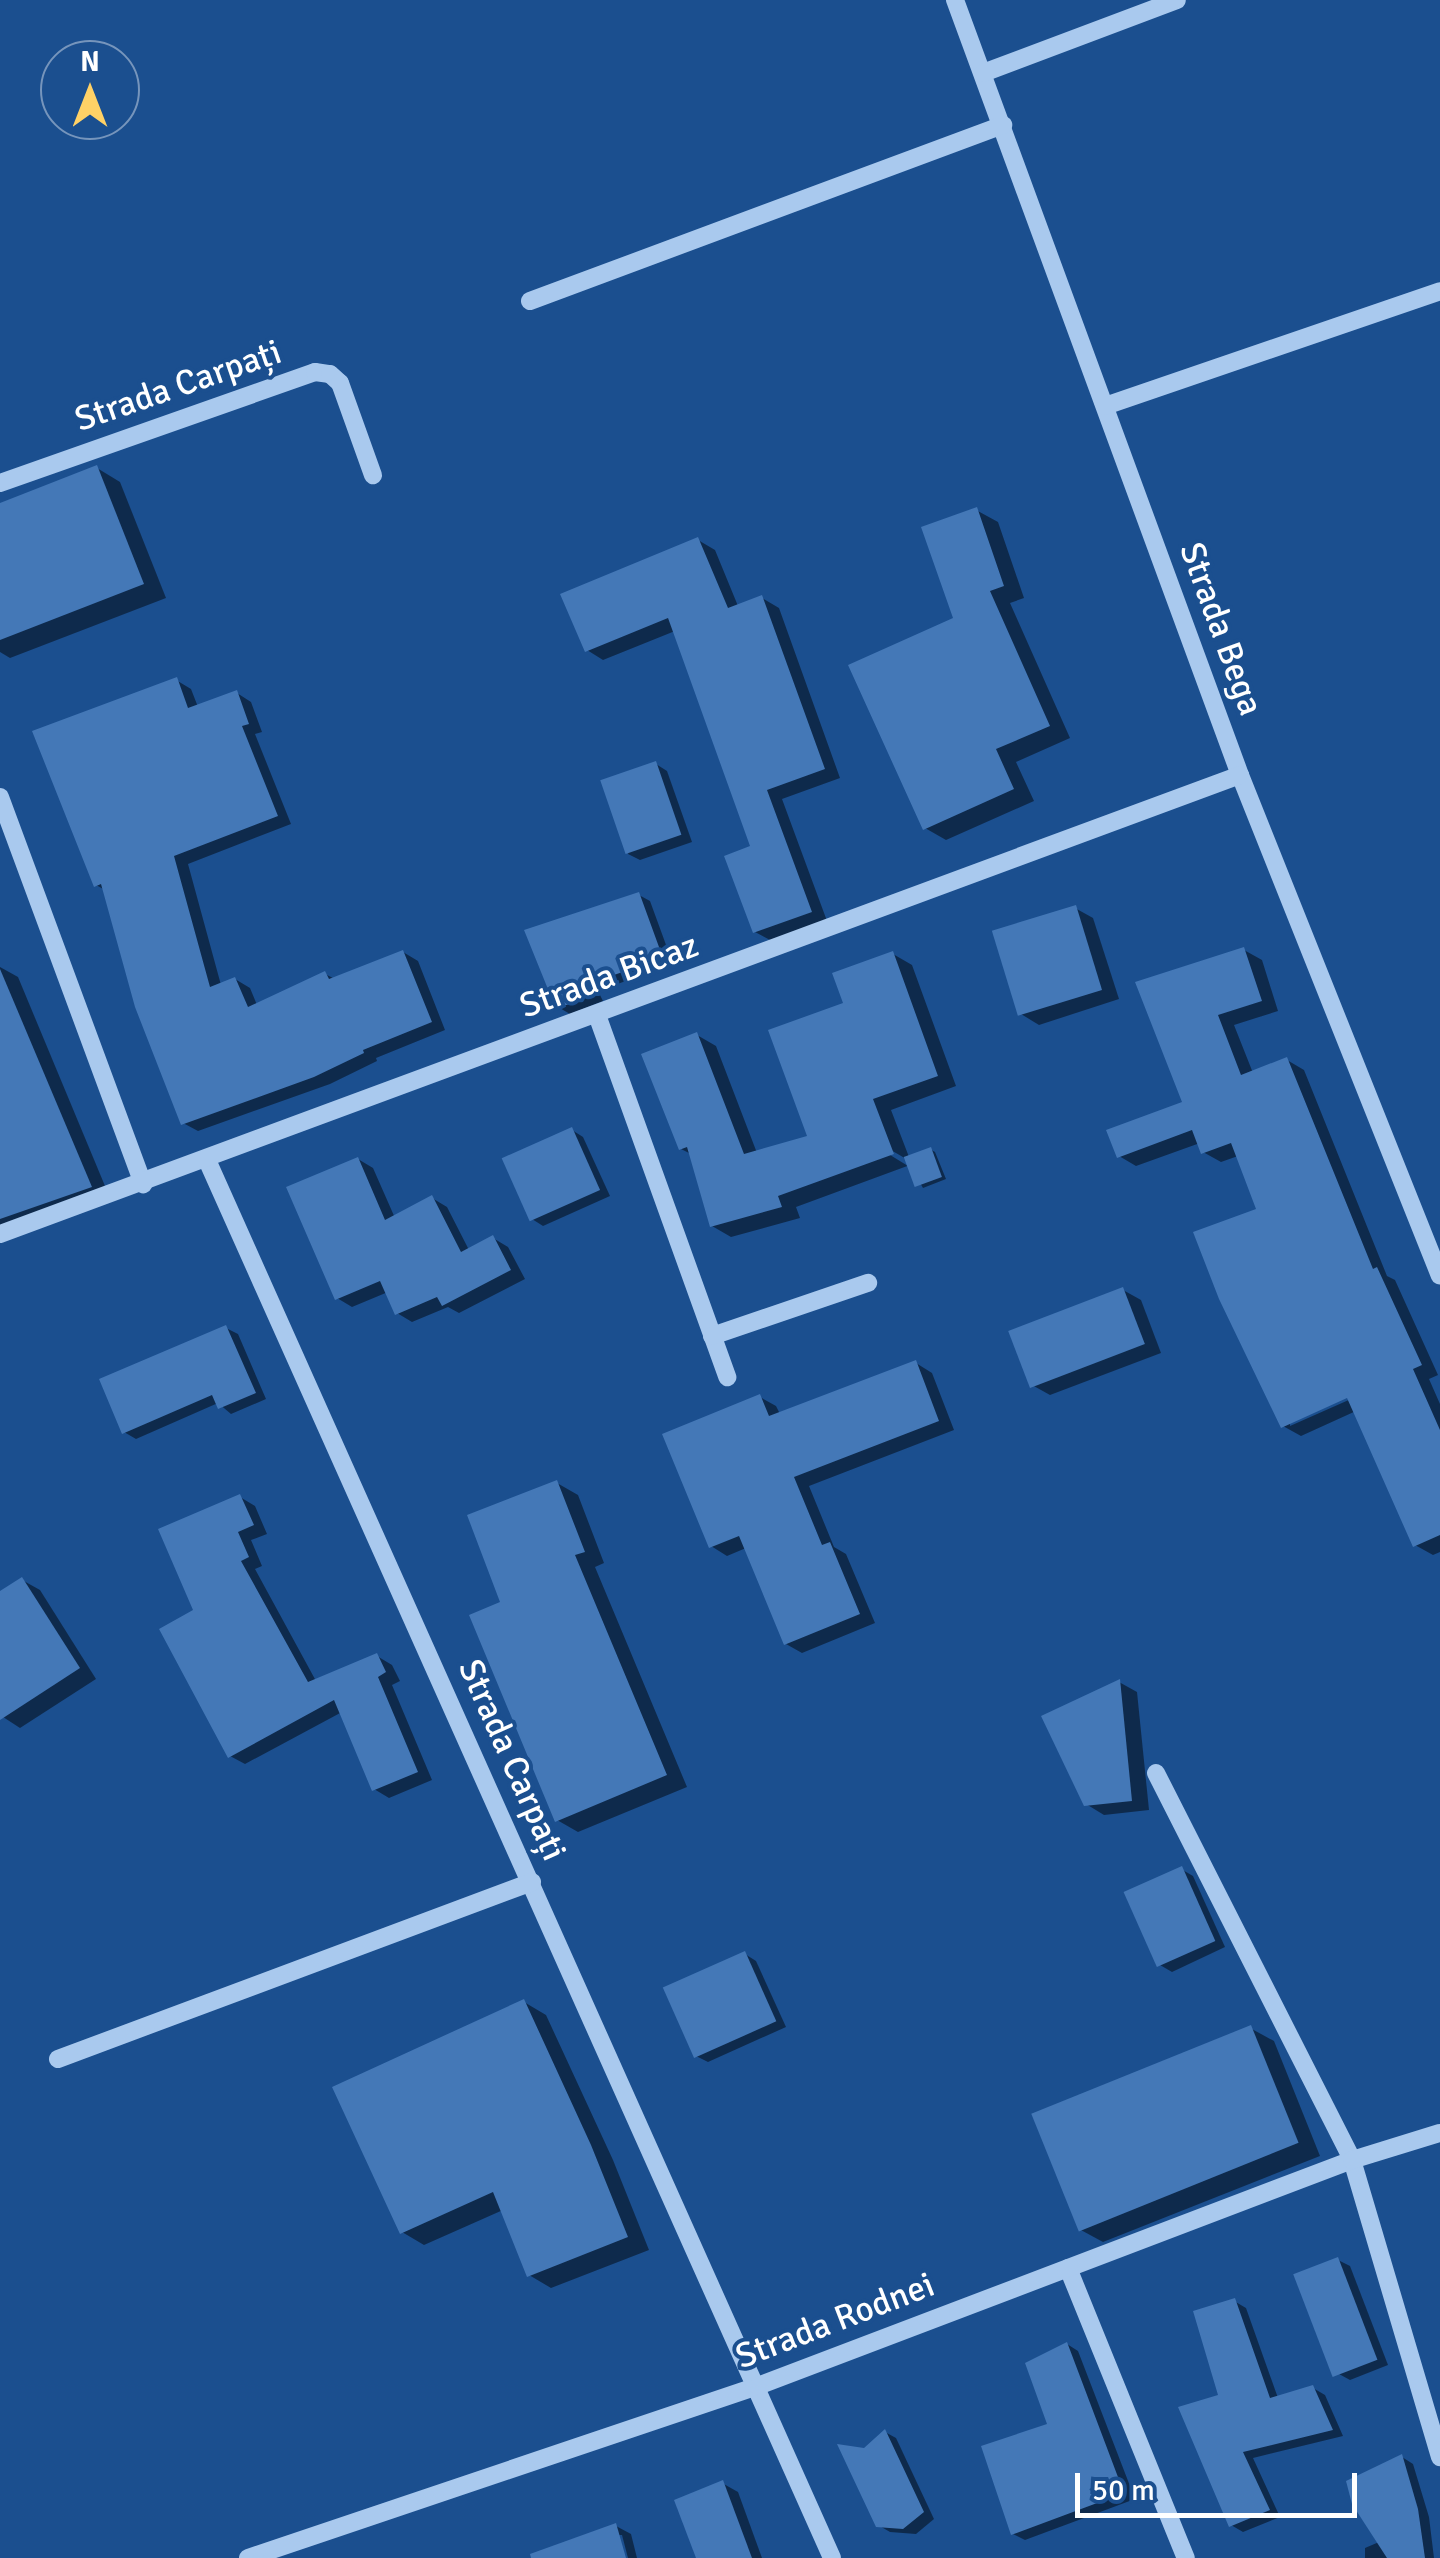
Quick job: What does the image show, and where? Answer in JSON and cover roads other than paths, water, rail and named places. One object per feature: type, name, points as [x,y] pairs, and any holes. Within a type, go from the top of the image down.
[{"type":"street","name":"Strada Bega","points":[[955,0],[1240,775],[1440,1276]]},
{"type":"street","points":[[983,73],[1177,0]]},
{"type":"street","points":[[530,301],[1003,125]]},
{"type":"street","points":[[1105,406],[1440,291]]},
{"type":"street","name":"Strada Carpați","points":[[0,483],[315,372],[330,374],[340,382],[373,475]]},
{"type":"street","name":"Strada Bicaz","points":[[0,1234],[1240,775]]},
{"type":"street","points":[[0,797],[143,1184]]},
{"type":"street","points":[[597,1015],[728,1377]]},
{"type":"street","name":"Strada Carpați","points":[[208,1160],[832,2558]]},
{"type":"street","points":[[712,1336],[868,1283]]},
{"type":"street","points":[[1156,1773],[1352,2160],[1440,2457]]},
{"type":"street","points":[[58,2059],[532,1882]]},
{"type":"street","name":"Strada Rodnei","points":[[248,2558],[758,2386],[1352,2160],[1440,2132]]},
{"type":"street","points":[[1068,2268],[1186,2558]]}]
